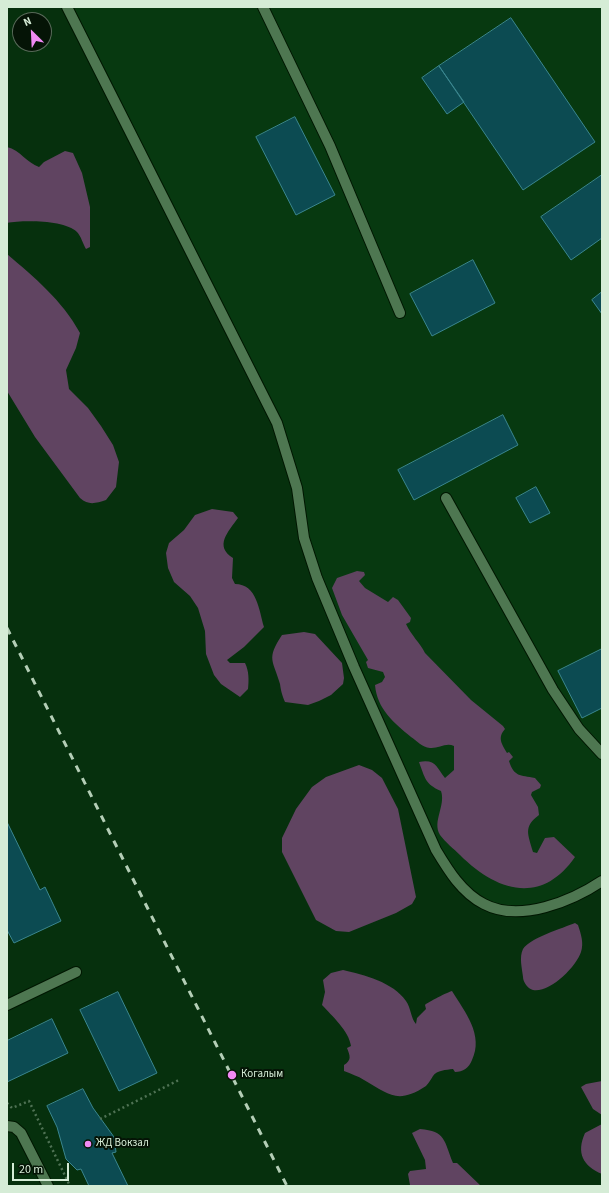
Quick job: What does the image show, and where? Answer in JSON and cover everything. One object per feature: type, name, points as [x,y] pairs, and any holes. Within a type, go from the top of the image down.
[{"type":"lane","points":[[67,7],[277,423],[297,488],[304,538],[317,578],[354,667],[436,850],[448,870],[463,888],[485,904],[508,910],[533,910],[562,902],[602,880]]},
{"type":"lane","points":[[262,7],[330,146],[400,313]]},
{"type":"lane","points":[[446,498],[553,690],[579,728],[602,754]]},
{"type":"lane","points":[[7,1006],[76,972]]},
{"type":"lane","points":[[7,1126],[14,1127],[21,1133],[48,1186]]},
{"type":"path","points":[[100,1119],[179,1080]]},
{"type":"path","points":[[7,1103],[12,1108],[28,1101],[70,1186]]},
{"type":"shaded area","points":[[67,7],[602,7],[602,881],[533,910],[485,904],[448,870],[317,578],[277,423]]},
{"type":"shaded area","points":[[7,147],[16,151],[31,163],[39,167],[44,162],[65,151],[73,153],[82,173],[90,207],[90,247],[86,249],[77,232],[63,225],[33,221],[7,223]]},
{"type":"shaded area","points":[[7,254],[47,290],[65,310],[80,333],[76,348],[66,370],[69,389],[88,408],[101,426],[113,445],[119,462],[116,487],[106,500],[90,503],[83,501],[80,498],[35,437],[7,391]]},
{"type":"shaded area","points":[[212,509],[233,512],[238,518],[227,534],[224,549],[233,558],[232,578],[235,584],[248,588],[253,593],[264,627],[244,647],[227,660],[230,663],[245,663],[249,682],[248,689],[240,697],[221,684],[214,675],[206,654],[205,631],[198,608],[190,596],[174,582],[168,568],[166,553],[169,543],[184,530],[195,515]]},
{"type":"shaded area","points":[[357,571],[364,572],[365,575],[359,581],[365,588],[388,602],[393,597],[398,600],[411,618],[410,622],[406,624],[410,632],[425,653],[471,700],[503,726],[505,729],[501,735],[501,741],[507,753],[509,752],[513,757],[509,761],[515,773],[522,776],[535,778],[541,785],[540,788],[532,792],[531,795],[538,807],[539,815],[531,823],[528,831],[533,852],[537,853],[545,838],[554,837],[575,857],[562,872],[548,882],[533,887],[518,888],[503,884],[488,877],[474,867],[440,835],[437,824],[442,802],[441,791],[432,786],[426,780],[419,762],[425,761],[432,763],[445,778],[454,770],[454,746],[445,745],[430,748],[422,745],[387,715],[379,701],[376,694],[375,685],[382,682],[385,677],[383,672],[368,668],[366,662],[368,660],[342,615],[332,588],[337,578]]},
{"type":"shaded area","points":[[304,632],[315,634],[342,663],[344,678],[343,684],[331,695],[308,705],[285,702],[272,660],[274,649],[282,635]]},
{"type":"shaded area","points":[[359,765],[372,770],[382,778],[398,809],[416,897],[412,904],[396,913],[349,932],[336,931],[316,920],[282,852],[282,838],[296,809],[312,787],[326,777]]},
{"type":"shaded area","points":[[575,923],[579,928],[582,938],[582,945],[581,952],[574,965],[562,978],[547,987],[540,990],[533,990],[529,988],[523,979],[521,959],[523,949],[539,937]]},
{"type":"shaded area","points":[[343,970],[378,980],[394,989],[406,1001],[416,1024],[417,1018],[426,1009],[425,1005],[452,991],[467,1015],[474,1033],[476,1042],[475,1051],[469,1065],[465,1069],[458,1072],[455,1072],[453,1069],[439,1071],[426,1086],[416,1092],[400,1096],[387,1093],[359,1077],[344,1071],[344,1065],[350,1058],[347,1048],[351,1046],[350,1040],[340,1024],[322,1005],[325,992],[323,980],[331,973]]},
{"type":"shaded area","points":[[602,1081],[602,1115],[593,1109],[581,1087],[586,1084]]},
{"type":"shaded area","points":[[602,1124],[602,1174],[595,1171],[586,1163],[581,1153],[581,1147],[585,1133]]},
{"type":"shaded area","points":[[420,1129],[435,1132],[443,1138],[453,1163],[457,1163],[481,1186],[410,1185],[408,1174],[410,1171],[426,1169],[425,1160],[412,1133]]},
{"type":"building","points":[[511,18],[595,142],[523,190],[439,66]]},
{"type":"building","points":[[439,66],[464,102],[447,114],[422,78]]},
{"type":"building","points":[[295,117],[335,195],[296,215],[256,137]]},
{"type":"building","points":[[602,175],[602,238],[571,260],[541,217]]},
{"type":"building","points":[[473,260],[495,303],[432,336],[410,294]]},
{"type":"building","points":[[602,292],[602,314],[592,300]]},
{"type":"building","points":[[503,415],[518,445],[414,500],[398,470]]},
{"type":"building","points":[[536,487],[550,513],[530,523],[516,498]]},
{"type":"building","points":[[602,649],[602,708],[582,718],[558,671]]},
{"type":"building","points":[[7,822],[40,890],[45,887],[61,921],[14,943],[7,930]]},
{"type":"building","points":[[118,992],[157,1073],[119,1091],[80,1010]]},
{"type":"building","points":[[52,1019],[68,1053],[7,1082],[7,1041]]},
{"type":"building","name":"ЖД Вокзал","points":[[83,1089],[93,1108],[114,1137],[116,1152],[112,1153],[128,1186],[89,1186],[81,1169],[77,1170],[66,1159],[57,1127],[47,1106]]},
{"type":"railway","points":[[7,628],[287,1186]]},
{"type":"place","name":"Когалым","points":[[232,1075]]},
{"type":"place","name":"ЖД Вокзал","points":[[88,1144]]}]
